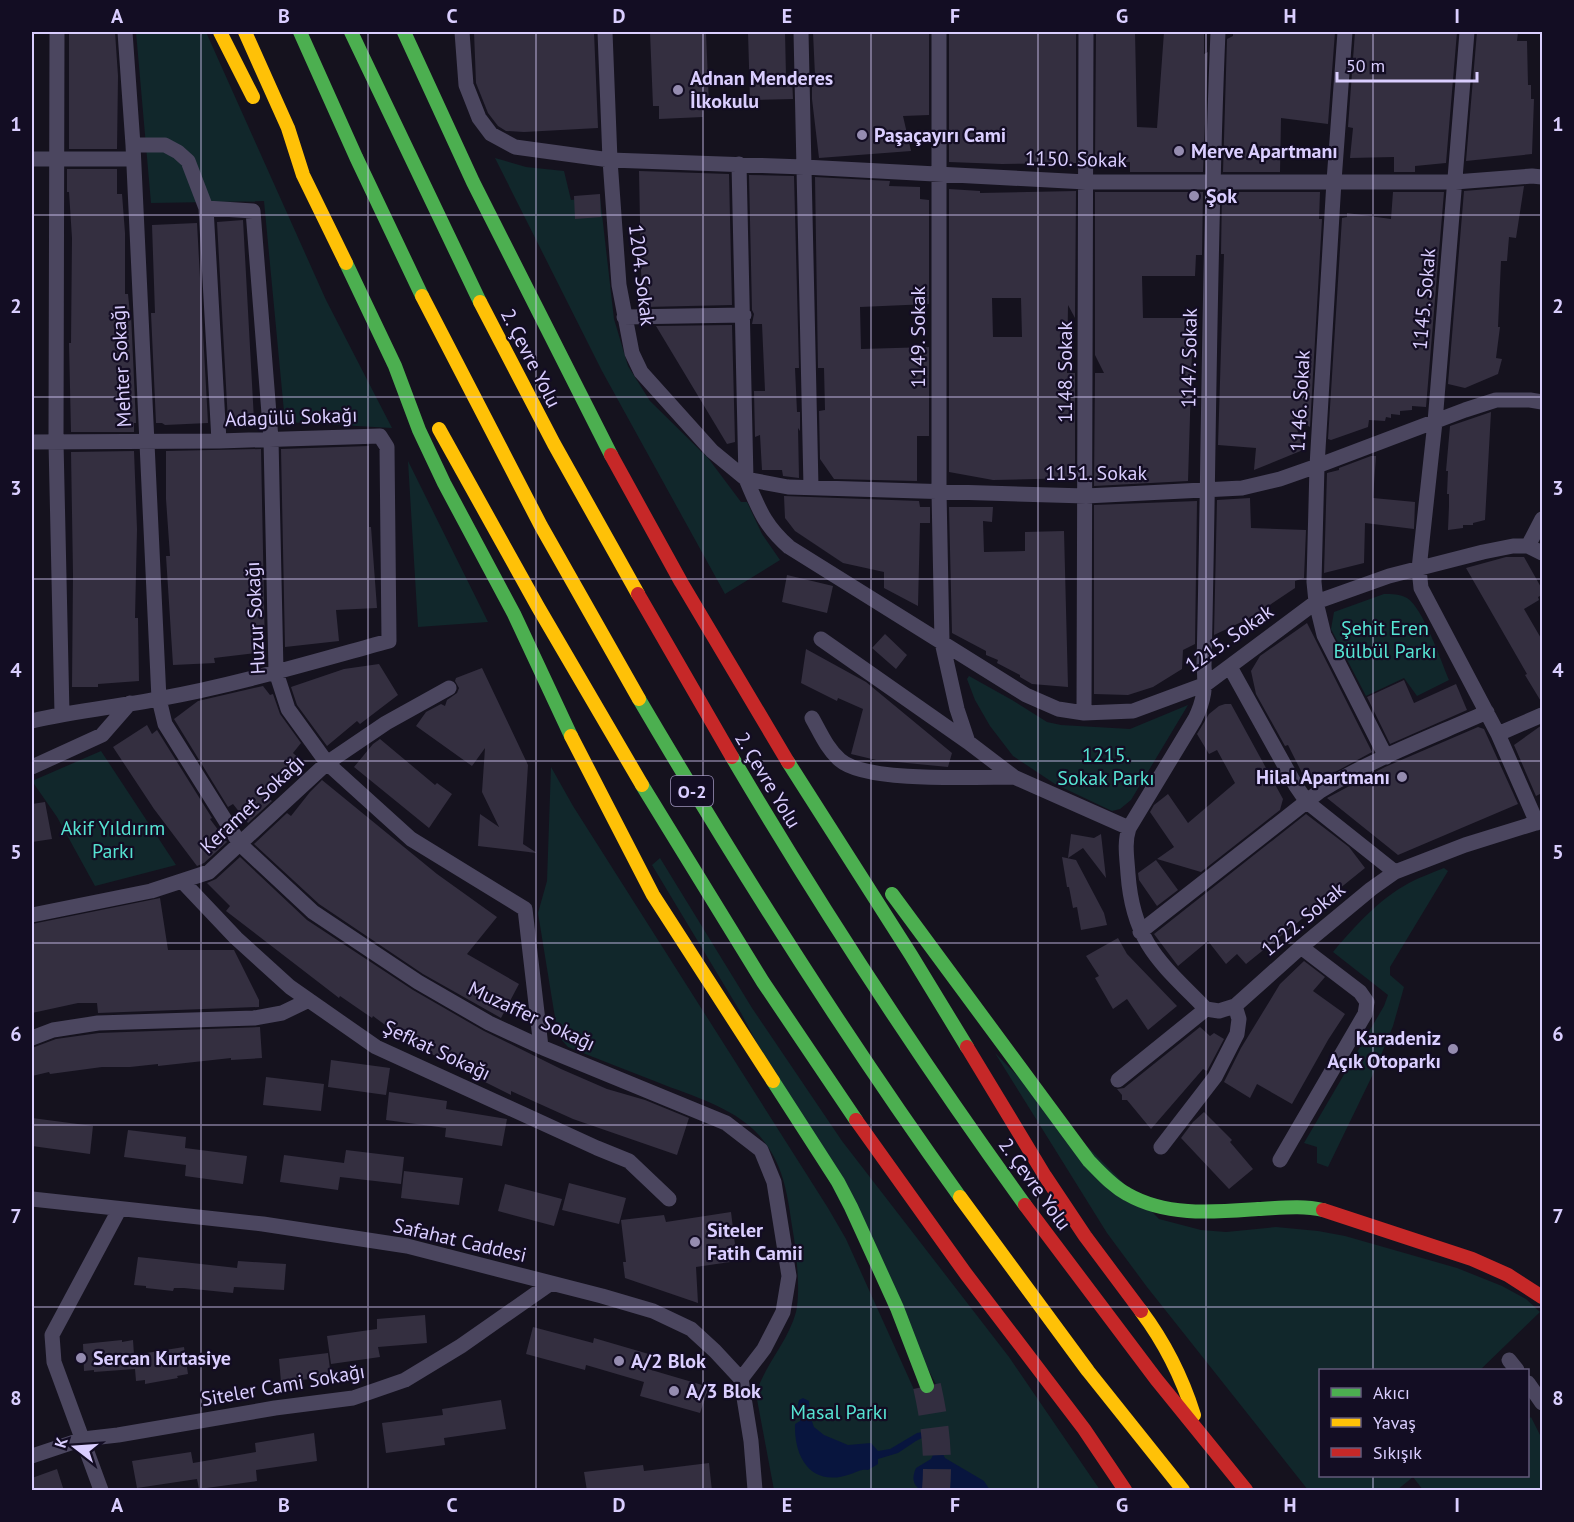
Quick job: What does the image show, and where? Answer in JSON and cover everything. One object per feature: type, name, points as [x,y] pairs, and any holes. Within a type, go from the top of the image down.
[{"type":"highway","points":[[220,32],[260,110]]},
{"type":"highway","points":[[245,32],[288,128],[303,175],[395,366],[419,430],[514,614],[552,698],[653,895],[838,1182],[859,1222],[908,1334],[927,1386]]},
{"type":"highway","name":"O-2","points":[[300,32],[372,193],[428,310],[513,476],[585,607],[703,808],[773,921],[932,1159],[1066,1342],[1183,1491]]},
{"type":"highway","name":"2. Çevre Yolu","points":[[351,32],[510,363],[672,657],[770,823],[862,968],[961,1116],[1066,1261],[1201,1437],[1246,1491]]},
{"type":"highway","points":[[404,32],[504,245],[614,459],[681,582],[754,707],[854,869],[911,955],[1045,1176],[1085,1236],[1155,1330],[1183,1381],[1201,1437]]},
{"type":"highway","points":[[458,117],[504,245]]},
{"type":"highway","points":[[276,138],[303,175]]},
{"type":"highway","points":[[395,366],[429,414],[606,726],[773,997],[894,1174],[1125,1488]]},
{"type":"highway","points":[[754,707],[791,749],[862,853]]},
{"type":"highway","points":[[883,881],[1089,1161],[1101,1175],[1120,1190],[1138,1200],[1162,1208],[1190,1213],[1281,1207],[1318,1209],[1502,1270],[1542,1297]]},
{"type":"street","points":[[57,32],[56,442],[62,714]]},
{"type":"street","name":"Mehter Sokağı","points":[[125,32],[133,152],[159,699]]},
{"type":"street","name":"1150. Sokak","points":[[462,32],[466,86],[479,117],[491,134],[515,147],[610,160],[940,173],[1086,182],[1455,182],[1542,177]]},
{"type":"street","name":"1204. Sokak","points":[[605,32],[610,160],[619,285],[632,353],[642,372],[712,452],[746,479]]},
{"type":"street","points":[[801,32],[811,487]]},
{"type":"street","name":"1149. Sokak","points":[[939,32],[939,492],[942,642],[957,710],[968,742]]},
{"type":"street","name":"1148. Sokak","points":[[1084,713],[1086,32]]},
{"type":"street","name":"1147. Sokak","points":[[1129,828],[1195,719],[1203,703],[1206,684],[1204,666],[1212,181],[1218,32]]},
{"type":"street","name":"1146. Sokak","points":[[1345,32],[1317,466],[1314,582],[1324,635],[1386,757]]},
{"type":"street","name":"1145. Sokak","points":[[1419,569],[1435,422],[1467,32]]},
{"type":"street","points":[[32,159],[57,160],[133,152],[165,145],[188,161],[206,208],[219,441]]},
{"type":"street","points":[[739,164],[746,479]]},
{"type":"street","name":"Huzur Sokağı","points":[[206,208],[253,211],[271,439],[276,672],[288,709],[327,763],[411,839],[525,909],[541,1047]]},
{"type":"street","points":[[624,317],[744,315]]},
{"type":"street","name":"1151. Sokak","points":[[746,479],[788,487],[1086,496],[1242,488],[1280,479],[1496,400],[1542,402]]},
{"type":"street","name":"Adagülü Sokağı","points":[[32,442],[219,441],[380,435],[387,447],[389,641],[276,672]]},
{"type":"street","name":"1215. Sokak","points":[[746,479],[772,532],[789,547],[1026,695],[1058,709],[1084,713],[1133,711],[1206,684],[1316,602],[1389,576],[1483,552],[1512,546],[1528,546]]},
{"type":"street","points":[[1542,519],[1528,546],[1542,553]]},
{"type":"street","points":[[1419,569],[1421,588],[1487,712],[1540,822]]},
{"type":"street","points":[[821,639],[1014,777],[1129,828],[1125,840],[1129,887],[1140,932],[1153,954],[1206,1009],[1219,1011],[1235,1006],[1239,1019],[1237,1035],[1215,1077],[1161,1147]]},
{"type":"street","points":[[1230,667],[1307,802],[1395,872]]},
{"type":"street","points":[[32,721],[159,699],[276,672]]},
{"type":"street","name":"Keramet Sokağı","points":[[32,915],[151,891],[209,872],[327,763],[386,723],[449,688]]},
{"type":"street","name":"Muzaffer Sokağı","points":[[159,699],[165,724],[240,844],[313,912],[418,982],[489,1023],[541,1047],[726,1123],[760,1150],[774,1182],[789,1276],[783,1312],[764,1349],[741,1379]]},
{"type":"street","points":[[32,767],[102,735],[130,703]]},
{"type":"street","points":[[1140,932],[1338,780],[1487,712]]},
{"type":"street","points":[[1498,734],[1526,724],[1542,715]]},
{"type":"street","points":[[812,718],[830,750],[841,762],[853,767],[884,776],[1014,777]]},
{"type":"street","name":"1222. Sokak","points":[[1235,1006],[1300,948],[1395,872],[1465,845],[1540,822]]},
{"type":"street","name":"Şefkat Sokağı","points":[[182,881],[236,938],[290,987],[376,1047],[629,1161],[669,1199]]},
{"type":"street","points":[[1280,1160],[1365,1014],[1367,1002],[1360,992],[1300,948]]},
{"type":"street","points":[[32,1038],[53,1030],[98,1023],[254,1018],[282,1013],[309,1000]]},
{"type":"street","points":[[1118,1080],[1206,1009]]},
{"type":"street","name":"Safahat Caddesi","points":[[32,1199],[263,1224],[407,1246],[653,1311],[691,1329],[741,1379]]},
{"type":"street","points":[[101,1491],[54,1362],[52,1335],[119,1210]]},
{"type":"street","name":"Siteler Cami Sokağı","points":[[32,1456],[83,1439],[275,1408],[353,1398],[405,1380],[461,1346],[551,1283]]},
{"type":"street","points":[[741,1379],[751,1441],[755,1491]]},
{"type":"street","points":[[1529,1386],[1542,1403]]},
{"type":"green space","points":[[136,32],[206,32],[326,300],[392,428],[285,422],[264,201],[151,203]]},
{"type":"green space","points":[[495,158],[526,167],[564,171],[571,200],[600,197],[614,319],[628,366],[650,401],[708,458],[741,502],[747,502],[762,534],[780,560],[725,594],[602,371]]},
{"type":"green space","points":[[408,461],[488,622],[418,627]]},
{"type":"green space","name":"Şehit Eren Bülbül Parkı","points":[[1384,594],[1402,596],[1413,604],[1431,636],[1449,680],[1417,696],[1404,678],[1366,696],[1331,629],[1334,612]]},
{"type":"green space","name":"1215. Sokak Parkı","points":[[969,676],[1047,722],[1061,725],[1130,729],[1188,705],[1131,800],[1120,809],[1112,811],[1055,784],[1013,756],[990,726],[975,700],[967,679]]},
{"type":"green space","name":"Akif Yıldırım Parkı","points":[[101,751],[176,865],[95,886],[57,817],[32,781]]},
{"type":"green space","name":"Masal Parkı","points":[[551,767],[573,806],[828,1208],[846,1239],[916,1394],[939,1390],[741,1013],[652,865],[660,858],[752,1008],[842,1141],[1009,1357],[1100,1490],[774,1490],[756,1394],[796,1312],[798,1281],[796,1257],[784,1184],[777,1163],[766,1144],[756,1132],[731,1113],[568,1047],[558,1036],[538,913],[547,881]]},
{"type":"green space","points":[[1444,868],[1448,871],[1390,967],[1390,975],[1404,987],[1393,1026],[1374,1072],[1328,1167],[1317,1163],[1317,1147],[1304,1143],[1384,1006],[1388,995],[1333,952],[1358,923],[1387,897],[1413,881]]},
{"type":"green space","points":[[995,1053],[1159,1219],[1201,1230],[1226,1232],[1276,1227],[1345,1236],[1457,1268],[1502,1286],[1526,1299],[1540,1312],[1481,1369],[1319,1369],[1319,1477],[1413,1477],[1397,1490],[1308,1490],[1107,1233]]},
{"type":"green space","points":[[1531,1417],[1542,1439],[1542,1490],[1423,1490],[1413,1477],[1529,1477],[1529,1419]]},
{"type":"water","points":[[803,1398],[809,1401],[810,1416],[814,1427],[824,1435],[848,1445],[871,1443],[878,1451],[890,1449],[917,1433],[923,1432],[934,1437],[945,1458],[984,1481],[990,1490],[921,1490],[918,1488],[914,1481],[916,1468],[931,1459],[933,1455],[927,1440],[922,1438],[898,1453],[878,1459],[878,1464],[868,1470],[837,1477],[816,1474],[802,1459],[798,1449],[795,1424],[800,1421],[801,1416],[797,1409],[799,1400]]},
{"type":"building","points":[[69,32],[115,32],[118,76],[117,149],[69,149]]},
{"type":"building","points":[[474,32],[594,32],[598,128],[524,132],[506,131],[498,126],[488,113],[476,83]]},
{"type":"building","points":[[650,32],[706,32],[709,105],[702,105],[703,117],[659,119],[659,106],[653,106]]},
{"type":"building","points":[[748,32],[785,32],[786,77],[792,77],[793,99],[750,100]]},
{"type":"building","points":[[813,32],[929,32],[929,115],[903,116],[911,151],[819,158],[812,99],[812,76],[815,76]]},
{"type":"building","points":[[949,32],[1076,32],[1076,163],[949,162]]},
{"type":"building","points":[[1096,32],[1135,32],[1137,127],[1157,128],[1164,32],[1204,32],[1204,54],[1208,52],[1203,172],[1130,172],[1130,162],[1095,162]]},
{"type":"building","points":[[1233,32],[1335,32],[1328,124],[1281,118],[1280,172],[1223,172],[1227,39],[1233,36]]},
{"type":"building","points":[[1355,32],[1457,32],[1446,163],[1415,166],[1415,172],[1394,172],[1394,157],[1350,158],[1353,128],[1348,127]]},
{"type":"building","points":[[1477,32],[1518,32],[1517,41],[1527,41],[1528,85],[1531,85],[1531,99],[1534,99],[1532,154],[1466,161]]},
{"type":"building","points":[[67,169],[117,169],[117,194],[122,194],[125,233],[125,294],[128,294],[131,314],[136,423],[134,423],[134,432],[71,432],[69,343],[71,343],[72,238]]},
{"type":"building","points":[[639,171],[729,174],[732,305],[645,307],[641,271]]},
{"type":"building","points":[[749,175],[794,176],[799,368],[795,368],[797,412],[800,412],[799,478],[783,476],[782,470],[762,470],[760,435],[755,437],[754,391],[765,391],[762,324],[752,324],[754,314],[752,310]]},
{"type":"building","points":[[815,177],[890,181],[889,186],[920,187],[920,199],[929,200],[929,304],[860,307],[861,349],[929,347],[929,436],[917,436],[917,481],[834,479],[820,459],[819,411],[825,410],[824,368],[818,368]]},
{"type":"building","points":[[1524,186],[1516,238],[1509,237],[1507,261],[1501,261],[1498,327],[1500,327],[1496,358],[1502,359],[1498,374],[1465,388],[1448,384],[1464,191]]},
{"type":"building","points":[[949,189],[980,191],[980,193],[1076,191],[1075,318],[1068,305],[1067,373],[1075,373],[1075,478],[993,480],[949,472]],"holes":[[[992,298],[1021,298],[1022,337],[993,337]]]},
{"type":"building","points":[[1095,192],[1203,192],[1202,255],[1196,255],[1195,276],[1142,276],[1143,318],[1193,318],[1188,481],[1094,486],[1095,373],[1104,373],[1095,355]]},
{"type":"building","points":[[1222,192],[1320,192],[1319,219],[1322,219],[1310,427],[1294,418],[1303,450],[1254,470],[1256,448],[1218,445],[1224,254],[1221,254]]},
{"type":"building","points":[[1393,192],[1444,192],[1426,407],[1412,406],[1412,410],[1400,411],[1400,415],[1391,414],[1391,418],[1386,417],[1385,421],[1369,420],[1368,427],[1331,440],[1328,439],[1342,218],[1347,217],[1347,213],[1391,219]]},
{"type":"building","points":[[600,194],[601,217],[575,219],[574,196]]},
{"type":"building","points":[[243,220],[254,420],[228,422],[217,222]]},
{"type":"building","points":[[197,223],[208,423],[165,425],[156,423],[151,313],[155,313],[152,225]]},
{"type":"building","points":[[732,325],[735,442],[727,444],[656,326]]},
{"type":"building","points":[[1491,412],[1485,520],[1473,523],[1473,525],[1463,525],[1463,528],[1448,530],[1449,494],[1447,494],[1448,471],[1446,471],[1450,426]]},
{"type":"building","points":[[369,446],[369,527],[371,527],[377,608],[336,610],[339,641],[285,647],[281,449]]},
{"type":"building","points":[[261,449],[265,652],[214,658],[215,663],[173,665],[166,556],[170,556],[166,499],[166,451]]},
{"type":"building","points":[[134,451],[137,529],[135,618],[138,618],[139,681],[98,684],[98,687],[72,687],[71,452]]},
{"type":"building","points":[[1376,456],[1373,498],[1415,502],[1414,529],[1365,523],[1364,563],[1324,573],[1327,473]]},
{"type":"building","points":[[784,496],[919,501],[920,507],[930,507],[930,523],[920,523],[918,606],[884,588],[884,572],[843,563],[795,531],[785,518]]},
{"type":"building","points":[[1250,498],[1251,528],[1306,530],[1304,578],[1295,581],[1295,588],[1252,617],[1214,635],[1217,500]]},
{"type":"building","points":[[1197,501],[1195,644],[1183,650],[1182,669],[1153,687],[1128,695],[1094,694],[1094,505]]},
{"type":"building","points":[[949,507],[993,507],[992,522],[983,521],[984,552],[1025,551],[1025,532],[1064,531],[1068,687],[1032,684],[997,663],[998,660],[986,655],[986,651],[952,633]]},
{"type":"building","points":[[1506,557],[1524,557],[1542,589],[1539,600],[1524,609],[1542,640],[1542,703],[1466,568]]},
{"type":"building","points":[[787,575],[833,586],[827,613],[782,602]]},
{"type":"building","points":[[1307,623],[1372,752],[1315,783],[1307,775],[1304,777],[1288,745],[1285,746],[1256,694],[1251,671],[1260,656]]},
{"type":"building","points":[[885,634],[907,655],[896,669],[872,648]]},
{"type":"building","points":[[806,649],[866,682],[952,753],[948,767],[876,760],[851,754],[863,709],[838,698],[837,701],[801,683]]},
{"type":"building","points":[[379,664],[398,695],[360,724],[357,721],[327,746],[297,705],[291,687],[344,669]]},
{"type":"building","points":[[482,668],[528,765],[523,844],[537,853],[478,846],[480,814],[499,827],[482,792],[485,748],[472,766],[416,726],[426,712],[441,704],[445,706],[447,700],[457,693],[459,688],[455,681],[456,678]]},
{"type":"building","points":[[1404,680],[1414,703],[1456,684],[1467,710],[1390,744],[1367,697]]},
{"type":"building","points":[[263,686],[270,695],[273,694],[280,714],[301,743],[293,753],[305,764],[266,796],[272,801],[248,823],[233,804],[228,807],[174,719],[198,701]]},
{"type":"building","points":[[1225,704],[1231,704],[1283,799],[1280,810],[1201,872],[1157,859],[1174,847],[1150,812],[1154,805],[1168,794],[1188,823],[1235,783],[1217,750],[1209,754],[1197,734],[1209,714]]},
{"type":"building","points":[[147,725],[152,734],[157,730],[212,818],[210,819],[227,842],[204,863],[197,866],[154,809],[113,747]]},
{"type":"building","points":[[1542,725],[1542,793],[1536,796],[1514,745]]},
{"type":"building","points":[[1478,727],[1484,729],[1518,804],[1398,855],[1327,798],[1385,767]]},
{"type":"building","points":[[380,739],[435,785],[437,783],[452,794],[429,828],[354,767]]},
{"type":"building","points":[[322,780],[437,874],[497,917],[467,954],[519,984],[501,1018],[423,974],[319,904],[254,844],[287,813],[291,816]]},
{"type":"building","points":[[45,802],[52,839],[32,842],[32,804]]},
{"type":"building","points":[[1306,814],[1349,847],[1365,868],[1246,964],[1237,954],[1226,964],[1208,941],[1178,966],[1154,934]]},
{"type":"building","points":[[1071,834],[1094,838],[1101,834],[1106,878],[1083,848],[1068,858]]},
{"type":"building","points":[[240,857],[307,920],[413,990],[484,1031],[561,1069],[607,1089],[645,1100],[689,1118],[677,1155],[573,1119],[511,1091],[511,1095],[443,1061],[405,1037],[404,1039],[373,1016],[372,1018],[340,996],[339,998],[226,911],[230,906],[207,883],[216,879]]},
{"type":"building","points":[[1062,857],[1076,860],[1104,913],[1107,925],[1081,930],[1077,907],[1073,908],[1069,887],[1067,887]]},
{"type":"building","points":[[1156,860],[1178,890],[1157,906],[1139,880],[1138,873]]},
{"type":"building","points":[[160,898],[168,950],[234,950],[259,1000],[259,1007],[98,1013],[97,1003],[78,1003],[32,1013],[32,924]]},
{"type":"building","points":[[1118,938],[1127,954],[1177,1006],[1148,1030],[1127,999],[1113,1009],[1095,978],[1099,976],[1086,956]]},
{"type":"building","points":[[1304,961],[1325,977],[1313,991],[1345,1014],[1292,1104],[1257,1084],[1250,1098],[1224,1082],[1241,1048],[1280,984]]},
{"type":"building","points":[[260,1027],[262,1058],[231,1060],[231,1058],[158,1066],[158,1064],[102,1067],[32,1076],[32,1048],[56,1039],[99,1033]]},
{"type":"building","points":[[1200,1027],[1210,1036],[1214,1033],[1224,1039],[1207,1071],[1203,1069],[1151,1129],[1127,1100],[1122,1100],[1122,1095],[1117,1089],[1124,1088]]},
{"type":"building","points":[[331,1060],[390,1068],[386,1095],[328,1087]]},
{"type":"building","points":[[266,1077],[324,1084],[321,1111],[263,1105]]},
{"type":"building","points":[[389,1092],[447,1101],[446,1109],[507,1119],[502,1146],[445,1137],[446,1128],[386,1120]]},
{"type":"building","points":[[1204,1112],[1232,1140],[1230,1142],[1253,1169],[1229,1189],[1181,1138]]},
{"type":"building","points":[[32,1118],[93,1126],[90,1154],[32,1146]]},
{"type":"building","points":[[128,1130],[186,1137],[185,1148],[247,1156],[243,1184],[185,1176],[186,1165],[124,1157]]},
{"type":"building","points":[[346,1150],[404,1157],[401,1184],[340,1177],[338,1190],[280,1182],[284,1155],[344,1163]]},
{"type":"building","points":[[404,1171],[463,1178],[459,1205],[401,1198]]},
{"type":"building","points":[[569,1183],[626,1198],[619,1224],[562,1210]]},
{"type":"building","points":[[505,1184],[562,1199],[554,1226],[498,1211]]},
{"type":"building","points":[[731,1212],[737,1261],[696,1267],[698,1303],[625,1278],[623,1262],[626,1262],[621,1220],[664,1215],[666,1222]]},
{"type":"building","points":[[138,1257],[237,1268],[238,1261],[286,1264],[284,1290],[234,1287],[233,1293],[184,1288],[174,1288],[173,1291],[146,1288],[146,1286],[134,1285]]},
{"type":"building","points":[[425,1315],[427,1343],[378,1347],[380,1357],[331,1364],[327,1336],[377,1329],[377,1319]]},
{"type":"building","points":[[533,1327],[593,1343],[594,1338],[652,1355],[648,1369],[709,1387],[700,1413],[640,1396],[644,1382],[586,1365],[585,1370],[526,1354]]},
{"type":"building","points":[[122,1340],[122,1342],[133,1340],[134,1355],[184,1347],[188,1374],[145,1384],[145,1380],[136,1381],[135,1369],[84,1371],[83,1344]]},
{"type":"building","points":[[328,1353],[331,1377],[281,1382],[279,1359]]},
{"type":"building","points":[[501,1400],[506,1429],[444,1438],[445,1445],[386,1453],[382,1423],[443,1415],[442,1409]]},
{"type":"building","points":[[314,1433],[317,1461],[256,1470],[257,1481],[199,1489],[197,1479],[137,1488],[132,1461],[191,1452],[193,1463],[256,1452],[255,1443]]},
{"type":"building","points":[[709,1463],[712,1491],[587,1491],[584,1472],[643,1465],[644,1471]]},
{"type":"building","points":[[57,1469],[64,1491],[32,1491],[32,1478]]},
{"type":"tunnel","points":[[927,1386],[936,1438],[936,1490]]},
{"type":"traffic: fast","points":[[300,32],[422,296]]},
{"type":"traffic: fast","points":[[351,32],[480,302]]},
{"type":"traffic: fast","points":[[404,32],[473,182],[611,455]]},
{"type":"traffic: fast","points":[[346,263],[395,366],[419,430],[444,483],[514,614],[571,736]]},
{"type":"traffic: fast","points":[[639,699],[794,952],[875,1076],[960,1197]]},
{"type":"traffic: fast","points":[[732,757],[874,985],[948,1096],[1025,1205]]},
{"type":"traffic: fast","points":[[788,762],[967,1047]]},
{"type":"traffic: fast","points":[[642,785],[763,982],[856,1120]]},
{"type":"traffic: fast","points":[[892,894],[1089,1161],[1116,1187],[1142,1201],[1175,1210],[1208,1212],[1299,1207],[1323,1210]]},
{"type":"traffic: fast","points":[[773,1081],[838,1182],[851,1207],[897,1308],[927,1386]]},
{"type":"traffic: slow","points":[[220,32],[253,97]]},
{"type":"traffic: slow","points":[[245,32],[288,128],[303,175],[346,263]]},
{"type":"traffic: slow","points":[[422,296],[541,526],[639,699]]},
{"type":"traffic: slow","points":[[480,302],[554,444],[638,594]]},
{"type":"traffic: slow","points":[[439,429],[538,607],[642,785]]},
{"type":"traffic: slow","points":[[571,736],[653,895],[773,1081]]},
{"type":"traffic: slow","points":[[960,1197],[1088,1371],[1183,1490]]},
{"type":"traffic: slow","points":[[1141,1311],[1158,1335],[1172,1361],[1194,1415]]},
{"type":"traffic: jam","points":[[611,455],[681,582],[788,762]]},
{"type":"traffic: jam","points":[[638,594],[732,757]]},
{"type":"traffic: jam","points":[[967,1047],[1045,1176],[1085,1236],[1141,1311]]},
{"type":"traffic: jam","points":[[856,1120],[966,1274],[1084,1429],[1125,1490]]},
{"type":"traffic: jam","points":[[1025,1205],[1156,1379],[1246,1490]]},
{"type":"traffic: jam","points":[[1323,1210],[1472,1259],[1508,1275],[1542,1297]]},
{"type":"place","name":"Adnan Menderes İlkokulu","points":[[678,90]]},
{"type":"place","name":"Paşaçayırı Cami","points":[[862,135]]},
{"type":"place","name":"Merve Apartmanı","points":[[1179,151]]},
{"type":"place","name":"Şok","points":[[1194,196]]},
{"type":"place","name":"Hilal Apartmanı","points":[[1402,777]]},
{"type":"place","name":"Karadeniz Açık Otoparkı","points":[[1453,1049]]},
{"type":"place","name":"Siteler Fatih Camii","points":[[695,1242]]},
{"type":"place","name":"Sercan Kırtasiye","points":[[81,1358]]},
{"type":"place","name":"A/2 Blok","points":[[619,1361]]},
{"type":"place","name":"A/3 Blok","points":[[674,1391]]}]
